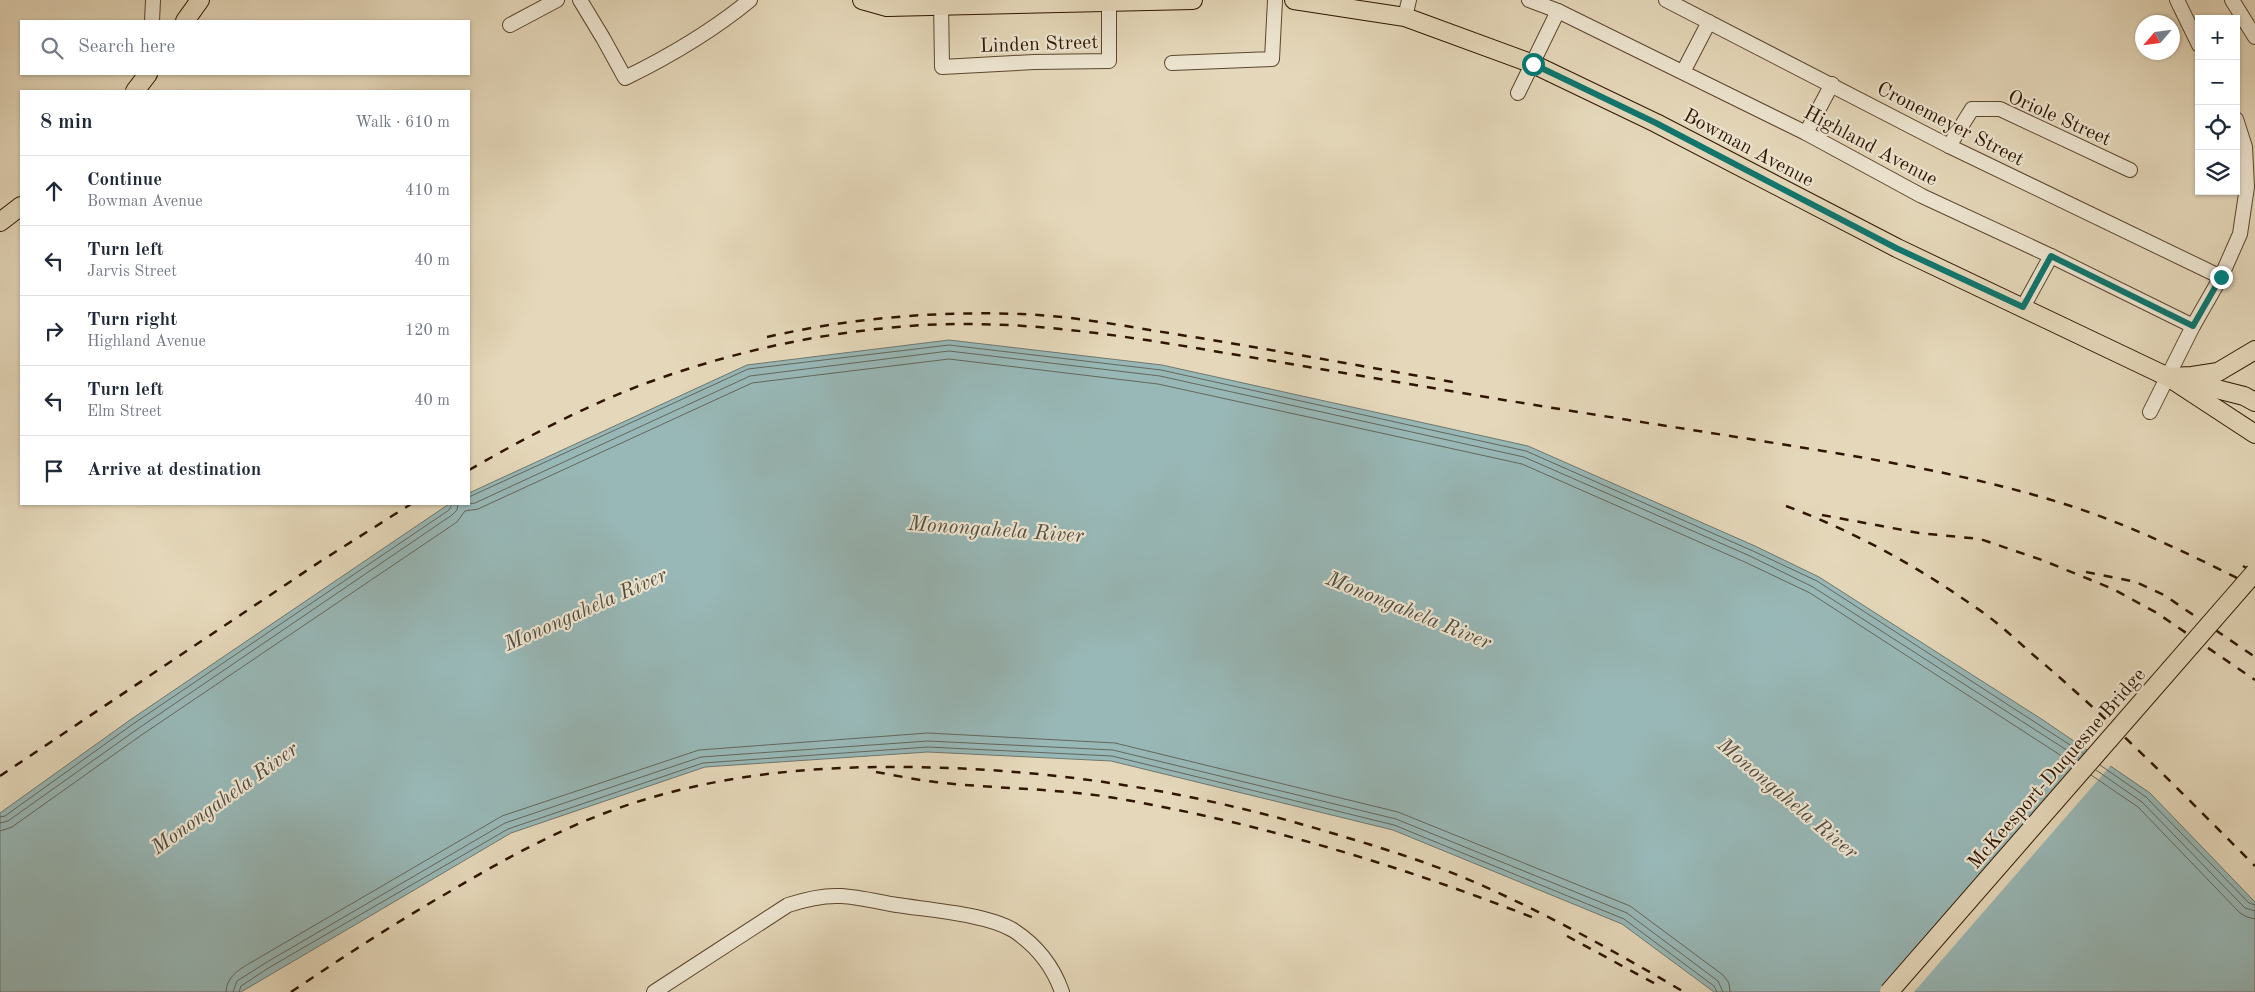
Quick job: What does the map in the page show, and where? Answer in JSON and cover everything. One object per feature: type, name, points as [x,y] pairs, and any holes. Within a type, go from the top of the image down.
[{"type":"main road","points":[[186,20],[200,0]]},
{"type":"main road","points":[[862,0],[887,7],[941,3],[1193,0]]},
{"type":"main road","name":"Bowman Avenue","points":[[1294,0],[1407,8],[1533,64],[1656,123],[1896,248],[2168,377]]},
{"type":"main road","points":[[136,90],[147,75]]},
{"type":"main road","points":[[0,222],[20,207]]},
{"type":"main road","points":[[2218,372],[2255,350]]},
{"type":"main road","points":[[2168,377],[2192,376],[2255,365]]},
{"type":"main road","points":[[2168,377],[2244,396],[2255,402]]},
{"type":"main road","points":[[2168,377],[2255,434]]},
{"type":"main road","name":"McKeesport-Duquesne Bridge","points":[[1888,992],[2255,572]]},
{"type":"main road","name":"McKeesport-Duquesne Bridge","points":[[1899,992],[2255,584]]},
{"type":"street","points":[[152,20],[153,0]]},
{"type":"street","points":[[510,25],[557,0]]},
{"type":"street","points":[[580,0],[625,78],[671,55],[732,7],[750,0]]},
{"type":"street","points":[[1172,63],[1272,59],[1275,0]]},
{"type":"street","name":"Highland Avenue","points":[[1529,0],[1558,10],[1806,133],[1922,196],[2051,256],[2193,326]]},
{"type":"street","name":"Cronemeyer Street","points":[[1666,0],[1949,146],[2221,277]]},
{"type":"street","points":[[2177,0],[2195,37]]},
{"type":"street","points":[[2232,0],[2255,37]]},
{"type":"street","name":"Linden Street","points":[[941,3],[942,67],[1034,62],[1109,61],[1109,2]]},
{"type":"street","points":[[1518,93],[1558,10]]},
{"type":"street","points":[[1683,72],[1709,22]]},
{"type":"street","points":[[1806,133],[1832,84]]},
{"type":"street","name":"Oriole Street","points":[[1949,146],[1972,109],[2000,109],[2130,170]]},
{"type":"street","points":[[2150,412],[2193,326],[2221,277],[2240,234],[2247,187],[2245,147],[2240,131]]},
{"type":"street","points":[[2023,307],[2051,256]]},
{"type":"street","points":[[654,992],[788,905],[810,898],[841,896],[990,921],[1011,929],[1029,942],[1044,958],[1062,992]]},
{"type":"water","name":"Monongahela River","points":[[949,340],[1162,365],[1528,446],[1755,546],[1819,577],[2043,720],[2150,793],[2255,902],[2255,992],[1714,992],[1622,924],[1393,830],[1111,761],[928,752],[705,767],[511,833],[241,992],[0,992],[0,813],[130,720],[448,505],[470,505],[470,493],[747,365]]},
{"type":"pier","points":[[2092,750],[2112,764],[1914,992],[1881,992]]},
{"type":"railway","points":[[767,337],[798,330],[893,317],[989,313],[1040,315],[1137,328],[1453,382]]},
{"type":"railway","points":[[470,469],[533,435],[599,403],[644,384],[733,356],[825,336],[887,328],[929,325],[1012,325],[1054,328],[1178,345],[1544,407],[1839,454],[1977,480],[2010,488],[2100,516],[2168,544],[2255,587]]},
{"type":"railway","points":[[0,776],[321,561],[409,505]]},
{"type":"railway","points":[[1786,506],[1884,550],[1930,577],[1990,617],[2117,730],[2255,866]]},
{"type":"railway","points":[[1822,515],[1919,533],[1980,539],[2042,560],[2113,589],[2157,613],[2255,680]]},
{"type":"railway","points":[[2243,566],[2255,573]]},
{"type":"railway","points":[[2086,572],[2136,582],[2164,595],[2255,657]]},
{"type":"railway","points":[[291,992],[389,928],[490,868],[551,836],[594,817],[686,788],[722,781],[794,771],[867,767],[960,768],[1072,778],[1181,795],[1290,821],[1401,855],[1474,882],[1517,901],[1613,951],[1684,992]]},
{"type":"railway","points":[[876,772],[935,782],[1048,790],[1115,798],[1223,820],[1277,833],[1383,864],[1488,900],[1539,920]]},
{"type":"railway","points":[[1567,936],[1661,987]]},
{"type":"route","points":[[1533,64],[1656,123],[1896,248],[2023,307],[2051,256],[2193,326],[2221,277]]}]
